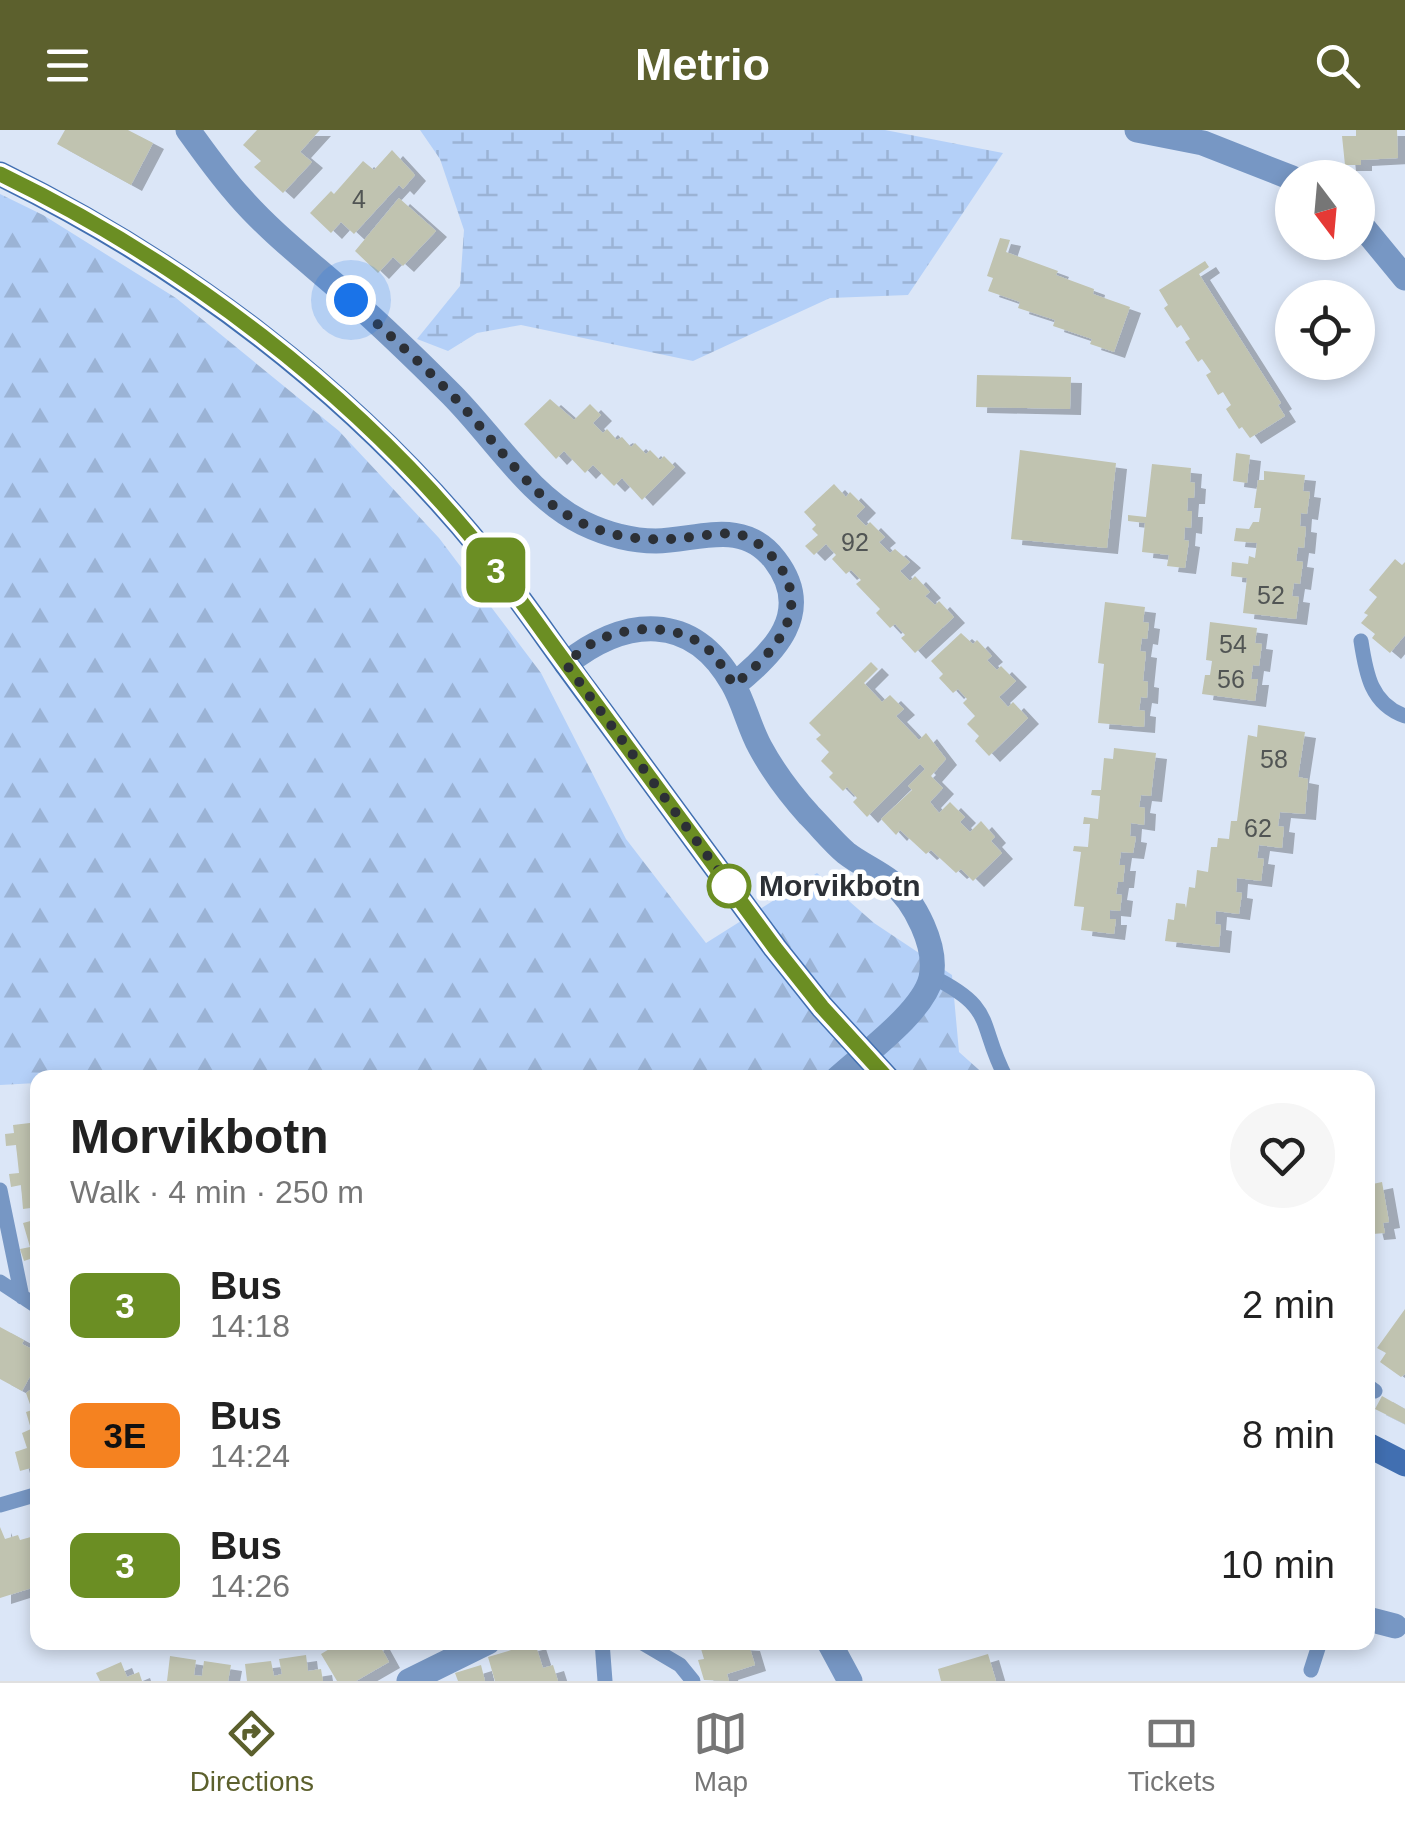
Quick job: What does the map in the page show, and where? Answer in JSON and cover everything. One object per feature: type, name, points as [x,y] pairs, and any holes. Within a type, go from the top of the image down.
[{"type":"main road","points":[[0,174],[65,206],[148,255],[282,352],[347,409],[436,498],[482,550],[775,948],[879,1070]]},
{"type":"main road","points":[[1375,1449],[1405,1464]]},
{"type":"street","points":[[188,130],[237,195],[270,229],[451,394],[563,513],[624,538],[656,541],[738,534],[772,556],[784,572],[791,612],[783,635],[767,658],[734,685]]},
{"type":"street","points":[[1136,130],[1203,143],[1275,171]]},
{"type":"street","points":[[1375,241],[1405,278]]},
{"type":"street","points":[[566,664],[593,642],[642,630],[668,630],[692,637],[711,652],[734,685],[758,744],[780,780],[845,852],[894,884],[914,910],[926,936],[932,976],[924,994],[905,1016],[847,1070]]},
{"type":"street","points":[[1375,1621],[1394,1626]]},
{"type":"street","points":[[409,1681],[472,1650]]},
{"type":"street","points":[[834,1650],[850,1681]]},
{"type":"lane","points":[[1361,640],[1370,685],[1379,702],[1405,716]]},
{"type":"lane","points":[[932,976],[962,991],[979,1009],[1003,1070]]},
{"type":"lane","points":[[0,1190],[22,1297]]},
{"type":"lane","points":[[0,1282],[30,1302]]},
{"type":"lane","points":[[0,1505],[30,1496]]},
{"type":"lane","points":[[603,1650],[605,1681]]},
{"type":"lane","points":[[654,1650],[680,1665],[693,1681]]},
{"type":"lane","points":[[1311,1670],[1317,1650]]},
{"type":"green space","points":[[420,130],[885,130],[1003,153],[908,295],[830,298],[693,361],[521,325],[477,333],[448,351],[417,339],[460,286],[464,230],[440,159]]},
{"type":"green space","points":[[0,194],[43,215],[176,298],[339,431],[439,538],[541,673],[626,839],[706,943],[817,873],[874,923],[952,975],[959,1052],[979,1070],[30,1070],[30,1083],[0,1085]]},
{"type":"building","points":[[65,130],[128,130],[153,143],[131,185],[57,144]]},
{"type":"building","points":[[257,130],[320,130],[300,152],[312,162],[283,193],[254,167],[261,161],[243,145]]},
{"type":"building","points":[[1356,130],[1397,130],[1398,158],[1344,160],[1342,136],[1356,136]]},
{"type":"building","points":[[392,150],[415,175],[403,189],[399,185],[354,234],[341,222],[331,233],[310,213],[331,191],[334,194],[363,161],[374,170]]},
{"type":"building","points":[[399,198],[436,231],[403,266],[393,257],[378,273],[355,251]]},
{"type":"building","points":[[1000,238],[1010,240],[1006,252],[1058,271],[1056,275],[1094,289],[1093,294],[1130,307],[1114,352],[1090,344],[1092,339],[1053,326],[1055,320],[1018,308],[1020,302],[988,291],[993,278],[987,276]]},
{"type":"building","points":[[1205,261],[1209,267],[1199,274],[1281,403],[1278,405],[1285,416],[1250,438],[1226,409],[1231,405],[1223,392],[1218,395],[1206,375],[1211,372],[1202,359],[1198,362],[1185,342],[1190,339],[1164,308],[1168,305],[1159,290]]},
{"type":"building","points":[[977,375],[1071,377],[1070,409],[976,407]]},
{"type":"building","points":[[550,399],[574,420],[590,404],[601,415],[593,423],[603,433],[607,429],[617,440],[622,437],[631,447],[635,443],[660,460],[664,456],[675,467],[642,500],[622,478],[614,486],[593,465],[585,473],[564,451],[556,459],[524,424]]},
{"type":"building","points":[[1020,450],[1116,463],[1107,548],[1011,539]]},
{"type":"building","points":[[1236,453],[1250,455],[1247,483],[1233,481]]},
{"type":"building","points":[[1152,464],[1191,468],[1190,482],[1195,483],[1194,498],[1188,498],[1187,511],[1192,511],[1191,528],[1185,527],[1184,540],[1189,541],[1185,568],[1167,566],[1169,555],[1142,552],[1145,523],[1128,521],[1128,515],[1146,517]]},
{"type":"building","points":[[1264,471],[1305,475],[1303,491],[1310,492],[1307,514],[1301,513],[1300,526],[1306,527],[1304,548],[1298,547],[1296,561],[1303,562],[1300,584],[1294,583],[1292,596],[1299,597],[1296,619],[1243,613],[1247,578],[1231,576],[1232,562],[1248,564],[1249,556],[1255,558],[1257,543],[1234,541],[1236,528],[1249,529],[1253,522],[1259,522],[1261,508],[1254,508],[1258,480],[1264,480]]},
{"type":"building","points":[[834,484],[846,497],[850,492],[865,507],[856,516],[866,526],[870,522],[885,537],[879,542],[890,553],[895,549],[910,562],[900,571],[910,581],[915,576],[930,592],[925,596],[935,605],[939,601],[954,617],[915,653],[901,638],[905,635],[895,624],[890,628],[876,613],[880,609],[856,584],[861,580],[851,570],[846,574],[832,559],[836,555],[826,544],[814,555],[805,546],[818,535],[812,529],[816,525],[804,512]]},
{"type":"building","points":[[1395,559],[1402,565],[1405,562],[1405,635],[1390,653],[1361,623],[1377,597],[1369,590]]},
{"type":"building","points":[[1105,602],[1145,607],[1143,622],[1149,623],[1140,651],[1146,652],[1143,681],[1148,682],[1147,698],[1141,697],[1139,710],[1145,711],[1144,727],[1098,723],[1104,664],[1098,663]]},
{"type":"building","points":[[1210,622],[1257,628],[1255,643],[1262,644],[1259,666],[1253,665],[1251,679],[1258,679],[1255,701],[1202,694],[1212,661],[1206,660]]},
{"type":"building","points":[[961,633],[973,644],[977,640],[992,656],[987,660],[997,670],[1001,666],[1016,681],[999,697],[1008,707],[1013,702],[1028,718],[989,756],[975,741],[979,736],[967,724],[975,716],[963,703],[967,699],[958,689],[953,693],[939,678],[943,674],[931,661]]},
{"type":"building","points":[[871,662],[878,669],[864,683],[882,702],[890,695],[904,709],[896,716],[919,740],[926,733],[946,759],[931,776],[943,788],[930,802],[939,813],[950,802],[965,817],[960,822],[970,832],[981,821],[995,837],[991,841],[1002,853],[973,881],[961,869],[956,873],[931,850],[926,854],[900,830],[896,835],[881,819],[912,790],[908,786],[925,769],[920,764],[867,817],[853,802],[857,798],[829,777],[833,773],[821,761],[829,752],[816,739],[821,735],[809,723]]},
{"type":"building","points":[[1258,725],[1305,732],[1298,777],[1308,779],[1305,814],[1280,812],[1278,826],[1284,827],[1282,848],[1259,845],[1257,858],[1264,859],[1261,881],[1237,878],[1236,892],[1242,893],[1239,914],[1216,911],[1215,924],[1221,925],[1219,947],[1165,941],[1168,919],[1174,920],[1176,903],[1185,904],[1186,908],[1189,887],[1195,888],[1197,870],[1208,872],[1211,847],[1217,847],[1218,838],[1229,839],[1231,821],[1237,821],[1248,735],[1257,737]]},
{"type":"building","points":[[1114,748],[1156,753],[1151,796],[1141,795],[1139,807],[1145,808],[1144,825],[1131,823],[1130,836],[1136,837],[1133,853],[1121,852],[1119,865],[1125,865],[1123,882],[1118,882],[1116,894],[1122,895],[1120,911],[1110,910],[1110,919],[1116,919],[1114,934],[1081,930],[1084,907],[1074,906],[1081,852],[1073,851],[1074,846],[1088,847],[1090,824],[1083,824],[1084,817],[1098,819],[1100,796],[1091,795],[1092,790],[1101,790],[1104,758],[1113,759]]},
{"type":"building","points":[[30,1123],[30,1208],[23,1209],[21,1185],[11,1187],[9,1174],[19,1173],[16,1145],[6,1146],[5,1134],[14,1133],[13,1125]]},
{"type":"building","points":[[1382,1182],[1389,1222],[1383,1223],[1385,1233],[1375,1234],[1375,1184]]},
{"type":"building","points":[[30,1221],[30,1247],[23,1223]]},
{"type":"building","points":[[30,1247],[30,1259],[24,1261],[20,1249]]},
{"type":"building","points":[[1405,1309],[1405,1374],[1401,1377],[1380,1362],[1386,1353],[1377,1348]]},
{"type":"building","points":[[0,1327],[24,1340],[22,1344],[30,1348],[30,1376],[22,1391],[0,1379]]},
{"type":"building","points":[[1382,1396],[1405,1409],[1405,1424],[1375,1409]]},
{"type":"building","points":[[30,1429],[30,1468],[20,1471],[15,1452],[27,1448],[22,1433]]},
{"type":"building","points":[[0,1527],[5,1539],[18,1535],[20,1540],[30,1537],[30,1589],[0,1598]]},
{"type":"building","points":[[328,1650],[382,1650],[389,1662],[356,1681],[337,1681],[321,1654]]},
{"type":"building","points":[[512,1650],[537,1650],[543,1668],[553,1665],[558,1681],[495,1681],[488,1657]]},
{"type":"building","points":[[701,1650],[750,1650],[755,1665],[727,1674],[729,1681],[704,1680],[698,1660],[704,1659]]},
{"type":"building","points":[[988,1654],[996,1681],[941,1681],[938,1669]]},
{"type":"building","points":[[306,1655],[308,1671],[321,1669],[323,1681],[247,1681],[245,1664],[271,1661],[274,1676],[282,1674],[279,1659]]},
{"type":"building","points":[[170,1656],[196,1660],[194,1675],[202,1676],[204,1661],[231,1665],[228,1681],[167,1681]]},
{"type":"building","points":[[121,1662],[127,1677],[139,1672],[142,1681],[100,1681],[96,1673]]},
{"type":"building","points":[[481,1665],[485,1681],[458,1681],[455,1673]]},
{"type":"bus line","name":"3","points":[[0,174],[93,222],[214,300],[282,352],[395,455],[482,550],[775,948],[880,1070]]},
{"type":"place","name":"Morvikbotn","points":[[729,886]]},
{"type":"route","points":[[351,300],[451,394],[563,513],[624,538],[656,541],[738,534],[758,544],[784,572],[791,612],[783,635],[767,658],[734,685],[711,652],[692,637],[668,630],[642,630],[593,642],[566,664],[732,889],[729,886]]}]
